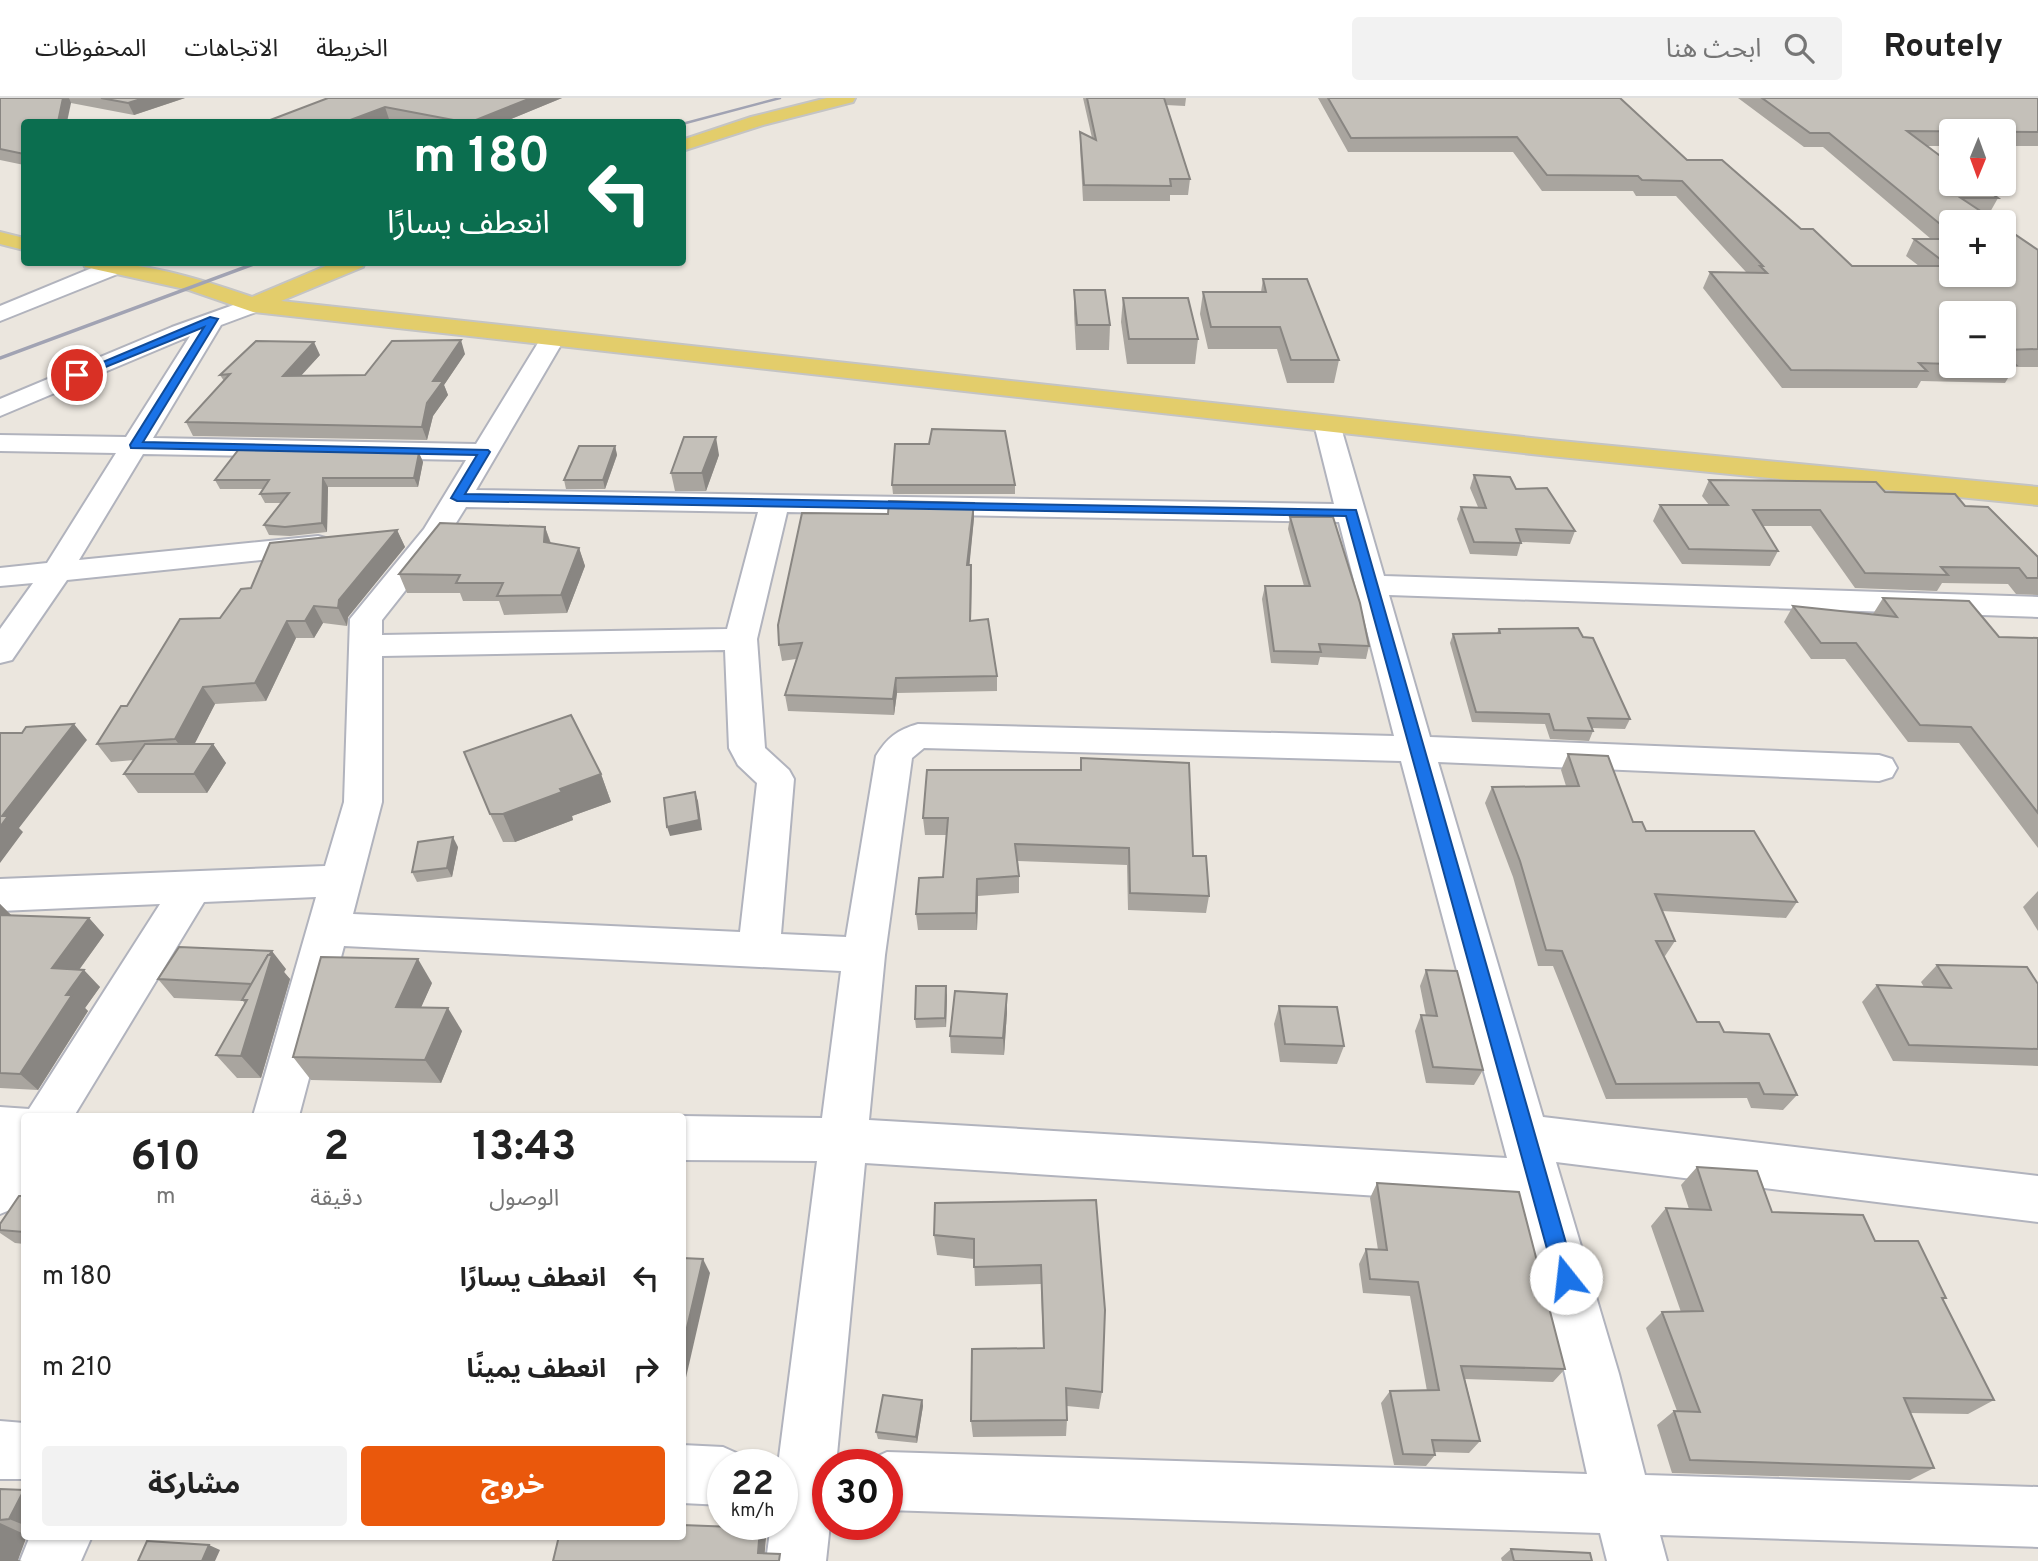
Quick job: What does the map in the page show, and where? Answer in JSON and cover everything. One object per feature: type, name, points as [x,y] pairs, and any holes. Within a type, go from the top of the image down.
[{"type":"main road","points":[[686,145],[757,121],[847,98]]},
{"type":"main road","points":[[0,238],[21,243]]},
{"type":"main road","points":[[108,266],[195,285],[253,305],[1327,424],[2038,496]]},
{"type":"main road","points":[[253,305],[346,266]]},
{"type":"street","points":[[0,314],[101,266]]},
{"type":"street","points":[[0,408],[213,319],[253,305]]},
{"type":"street","points":[[0,653],[57,571],[213,319]]},
{"type":"street","points":[[277,1113],[363,802],[366,619],[436,533],[553,338]]},
{"type":"street","points":[[1327,424],[1592,1374],[1637,1561]]},
{"type":"street","points":[[0,443],[484,452]]},
{"type":"street","points":[[457,498],[1351,513]]},
{"type":"street","points":[[759,950],[776,779],[751,756],[747,748],[741,639],[775,503]]},
{"type":"street","points":[[396,537],[436,533]]},
{"type":"street","points":[[0,576],[341,542]]},
{"type":"street","points":[[1371,584],[2038,607]]},
{"type":"street","points":[[366,646],[741,639]]},
{"type":"street","points":[[796,1561],[864,955],[894,756],[903,744],[918,736],[1416,749],[1879,768]]},
{"type":"street","points":[[0,895],[341,881]]},
{"type":"street","points":[[52,1113],[192,887]]},
{"type":"street","points":[[328,929],[864,955]]},
{"type":"street","points":[[0,1128],[21,1129]]},
{"type":"street","points":[[1525,1136],[2038,1199]]},
{"type":"street","points":[[686,1138],[843,1140],[1539,1183]]},
{"type":"street","points":[[0,1191],[21,1159]]},
{"type":"street","points":[[0,1450],[21,1451]]},
{"type":"street","points":[[686,1474],[707,1475]]},
{"type":"street","points":[[903,1482],[2038,1517]]},
{"type":"street","points":[[50,1561],[60,1540]]},
{"type":"building","points":[[0,98],[63,98],[59,119],[21,119],[21,153],[0,149]]},
{"type":"building","points":[[101,98],[144,98],[128,103]]},
{"type":"building","points":[[328,98],[531,98],[478,119],[448,119],[385,107],[353,119],[273,119]]},
{"type":"building","points":[[1087,98],[1164,98],[1190,179],[1170,179],[1171,186],[1084,185],[1080,132],[1096,140]]},
{"type":"building","points":[[1328,98],[1620,98],[1687,160],[1722,160],[1801,229],[1813,229],[1852,266],[1939,266],[1939,287],[2016,287],[2016,235],[2038,250],[2038,349],[2016,350],[2016,301],[1939,301],[1939,364],[1919,363],[1927,371],[1791,370],[1710,272],[1767,273],[1760,266],[1763,266],[1682,181],[1642,180],[1638,176],[1547,175],[1517,137],[1351,138]]},
{"type":"building","points":[[1762,98],[2038,98],[2038,132],[2016,132],[2016,119],[1939,119],[1939,131],[1907,131],[1939,155],[1939,196],[1998,198],[1961,198],[1979,210],[1939,210],[1939,223],[1829,133],[1810,133]]},
{"type":"building","points":[[1914,239],[1939,239],[1939,258]]},
{"type":"building","points":[[1263,279],[1307,279],[1339,360],[1291,360],[1280,327],[1211,327],[1203,292],[1266,292]]},
{"type":"building","points":[[1074,290],[1105,290],[1110,325],[1077,325]]},
{"type":"building","points":[[1123,298],[1188,298],[1198,339],[1129,339]]},
{"type":"building","points":[[461,340],[433,381],[443,381],[427,403],[422,427],[186,422],[230,374],[220,375],[256,341],[314,342],[283,376],[365,375],[392,341]]},
{"type":"building","points":[[932,429],[1005,431],[1015,485],[892,485],[895,444],[929,444]]},
{"type":"building","points":[[684,437],[716,437],[702,473],[671,473]]},
{"type":"building","points":[[579,446],[615,446],[603,480],[564,480]]},
{"type":"building","points":[[239,449],[419,453],[414,478],[323,478],[322,523],[285,527],[264,525],[289,493],[260,494],[269,480],[215,480]]},
{"type":"building","points":[[1474,475],[1510,477],[1516,489],[1547,488],[1575,531],[1516,529],[1521,543],[1474,542],[1461,507],[1486,508]]},
{"type":"building","points":[[1709,480],[1876,482],[1885,492],[1955,494],[1965,506],[1988,507],[2038,557],[2038,578],[2027,578],[2019,568],[1941,567],[1948,575],[1865,573],[1820,510],[1753,510],[1778,551],[1689,549],[1660,505],[1728,505]]},
{"type":"building","points":[[889,501],[974,503],[967,565],[971,565],[970,621],[988,619],[997,676],[896,678],[893,699],[785,695],[802,643],[779,645],[778,625],[802,513],[888,514]]},
{"type":"building","points":[[1290,517],[1333,517],[1360,603],[1369,646],[1319,644],[1321,652],[1274,651],[1265,586],[1310,586]]},
{"type":"building","points":[[440,523],[545,527],[544,542],[579,548],[561,595],[497,596],[503,583],[456,583],[460,575],[399,574]]},
{"type":"building","points":[[397,530],[339,600],[338,608],[314,606],[305,621],[287,621],[255,683],[203,687],[175,739],[97,744],[121,706],[127,706],[180,619],[220,618],[241,589],[251,588],[270,543]]},
{"type":"building","points":[[1883,598],[1969,601],[1999,637],[2038,638],[2038,813],[1971,727],[1920,725],[1856,643],[1821,643],[1793,606],[1897,617]]},
{"type":"building","points":[[1578,628],[1583,637],[1593,638],[1630,719],[1588,718],[1593,731],[1554,730],[1549,714],[1476,712],[1453,634],[1500,633],[1499,629]]},
{"type":"building","points":[[571,715],[601,774],[503,814],[490,814],[464,752]]},
{"type":"building","points":[[74,724],[2,816],[8,816],[0,827],[0,733],[22,733],[26,727]]},
{"type":"building","points":[[145,744],[213,744],[194,774],[124,774]]},
{"type":"building","points":[[1568,754],[1608,756],[1633,822],[1642,822],[1646,831],[1754,831],[1797,902],[1655,894],[1675,941],[1656,941],[1697,1022],[1719,1022],[1724,1032],[1769,1034],[1797,1095],[1764,1094],[1759,1083],[1616,1084],[1562,951],[1546,950],[1520,861],[1492,787],[1579,786]]},
{"type":"building","points":[[1081,758],[1189,763],[1193,856],[1206,856],[1209,896],[1130,893],[1129,848],[1015,844],[1019,876],[977,879],[976,913],[916,914],[919,878],[943,877],[948,818],[923,818],[927,770],[1081,770]]},
{"type":"building","points":[[695,792],[699,820],[667,827],[664,798]]},
{"type":"building","points":[[453,837],[447,868],[412,872],[418,842]]},
{"type":"building","points":[[0,915],[89,918],[52,968],[84,970],[66,995],[72,995],[20,1074],[0,1073]]},
{"type":"building","points":[[179,947],[272,951],[252,984],[158,979]]},
{"type":"building","points":[[268,955],[272,955],[241,1056],[216,1055],[247,1000],[242,1000]]},
{"type":"building","points":[[321,957],[418,959],[396,1007],[448,1008],[425,1060],[293,1057]]},
{"type":"building","points":[[1937,965],[2027,967],[2038,984],[2038,1049],[1909,1045],[1877,985],[1951,988]]},
{"type":"building","points":[[1426,970],[1457,971],[1483,1070],[1433,1067],[1421,1015],[1437,1016]]},
{"type":"building","points":[[916,986],[946,986],[945,1018],[915,1019]]},
{"type":"building","points":[[955,991],[1007,994],[1003,1038],[950,1036]]},
{"type":"building","points":[[1279,1006],[1337,1007],[1344,1046],[1285,1044]]},
{"type":"building","points":[[1697,1167],[1757,1171],[1772,1212],[1863,1215],[1875,1241],[1918,1241],[1946,1298],[1942,1298],[1994,1400],[1904,1398],[1934,1468],[1690,1460],[1674,1411],[1700,1412],[1662,1312],[1703,1311],[1666,1208],[1711,1210]]},
{"type":"building","points":[[1377,1183],[1519,1192],[1565,1369],[1461,1366],[1480,1441],[1432,1440],[1435,1455],[1403,1454],[1390,1391],[1439,1390],[1418,1282],[1370,1279],[1366,1249],[1387,1250]]},
{"type":"building","points":[[21,1196],[21,1232],[0,1230],[0,1224]]},
{"type":"building","points":[[1096,1200],[1105,1310],[1102,1392],[1066,1388],[1067,1420],[971,1421],[972,1349],[1044,1348],[1041,1265],[974,1267],[974,1239],[934,1235],[935,1203]]},
{"type":"building","points":[[686,1258],[703,1259],[686,1332]]},
{"type":"building","points":[[883,1395],[922,1400],[916,1437],[876,1432]]},
{"type":"building","points":[[0,1489],[21,1490],[21,1496],[9,1519],[0,1520]]},
{"type":"building","points":[[686,1525],[707,1526],[707,1540],[759,1540],[758,1553],[780,1554],[779,1561],[553,1561],[558,1540],[686,1540]]},
{"type":"building","points":[[147,1541],[209,1545],[202,1561],[138,1561]]},
{"type":"building","points":[[1511,1549],[1590,1553],[1592,1561],[1514,1561]]},
{"type":"railway","points":[[686,123],[780,98]]},
{"type":"railway","points":[[0,358],[248,266]]},
{"type":"route","points":[[77,375],[213,319],[135,445],[484,452],[457,498],[1351,513],[1566,1278]]}]
